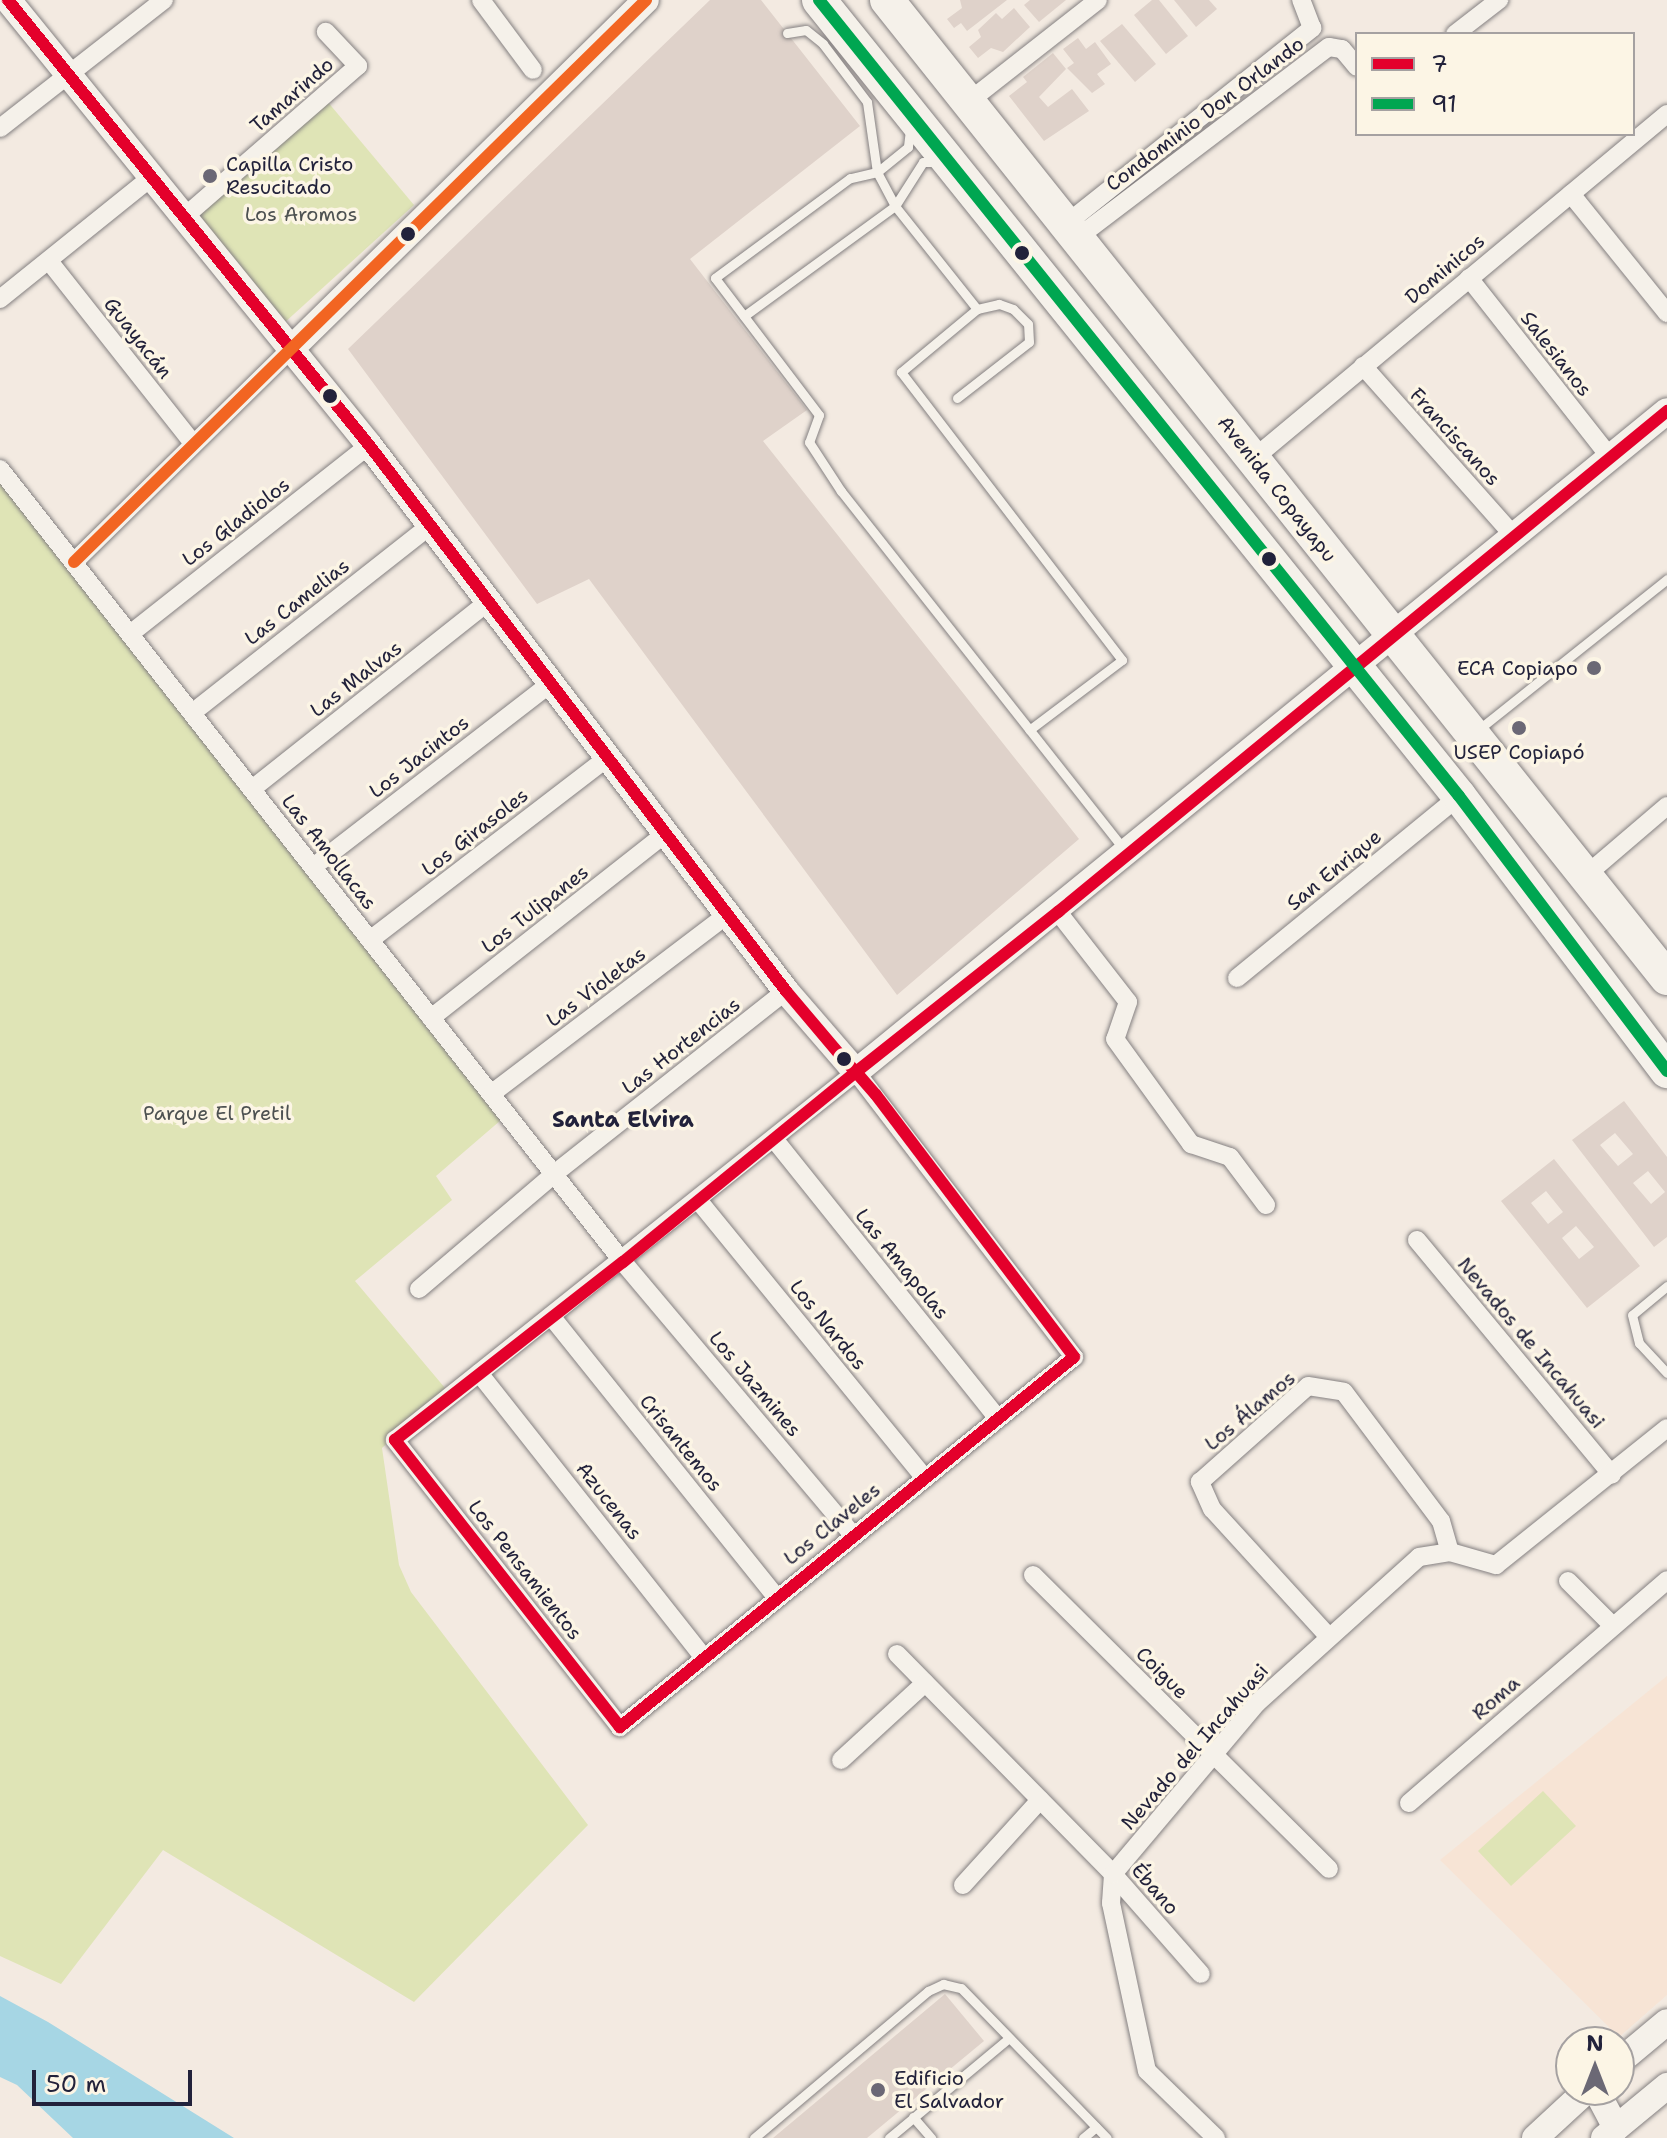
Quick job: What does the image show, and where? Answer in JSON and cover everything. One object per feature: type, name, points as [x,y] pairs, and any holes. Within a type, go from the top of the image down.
[{"type":"highway","points":[[819,0],[1459,796],[1667,1071]]},
{"type":"highway","name":"Avenida Copayapu","points":[[887,0],[1667,978]]},
{"type":"highway","points":[[1170,437],[1211,406]]},
{"type":"street","points":[[8,0],[369,445],[786,991],[856,1072]]},
{"type":"street","points":[[0,128],[164,0]]},
{"type":"street","points":[[481,0],[533,70]]},
{"type":"street","points":[[74,562],[192,442],[292,348],[646,0]]},
{"type":"street","points":[[968,102],[1098,0]]},
{"type":"street","points":[[1072,231],[1312,28],[1301,0]]},
{"type":"street","points":[[1458,32],[1499,0]]},
{"type":"street","name":"Tamarindo","points":[[183,218],[358,66],[326,32]]},
{"type":"street","name":"Condominio Don Orlando","points":[[1072,231],[1329,47],[1342,49],[1355,65]]},
{"type":"street","name":"Dominicos","points":[[1253,459],[1667,114]]},
{"type":"street","points":[[0,299],[152,177]]},
{"type":"street","points":[[1571,194],[1667,313]]},
{"type":"street","name":"Guayacán","points":[[49,261],[192,442]]},
{"type":"street","name":"Salesianos","points":[[1469,278],[1610,457]]},
{"type":"street","name":"Franciscanos","points":[[1363,366],[1514,536]]},
{"type":"street","points":[[479,1373],[623,1262],[1058,912],[1353,664],[1394,637],[1667,411]]},
{"type":"street","name":"Los Gladiolos","points":[[130,634],[369,445]]},
{"type":"street","name":"Las Amollacas","points":[[0,469],[623,1262]]},
{"type":"street","name":"Las Camelias","points":[[192,713],[430,526]]},
{"type":"street","name":"Las Malvas","points":[[252,789],[487,603]]},
{"type":"street","name":"Los Jacintos","points":[[313,867],[552,682]]},
{"type":"street","name":"Los Girasoles","points":[[370,940],[607,758]]},
{"type":"street","name":"San Enrique","points":[[1237,978],[1459,796]]},
{"type":"street","points":[[1585,876],[1667,806]]},
{"type":"street","name":"Los Tulipanes","points":[[431,1018],[665,834]]},
{"type":"street","points":[[1058,912],[1128,1002],[1115,1039],[1191,1144],[1230,1157],[1266,1205]]},
{"type":"street","name":"Las Violetas","points":[[491,1094],[727,915]]},
{"type":"street","name":"Las Hortencias","points":[[419,1289],[554,1174],[786,991]]},
{"type":"street","name":"Los Claveles","points":[[620,1727],[1074,1357],[856,1072]]},
{"type":"street","name":"Las Amapolas","points":[[774,1139],[997,1417]]},
{"type":"street","name":"Los Nardos","points":[[698,1200],[924,1477]]},
{"type":"street","name":"Nevados de Incahuasi","points":[[1417,1240],[1612,1475]]},
{"type":"street","name":"Los Jazmines","points":[[623,1262],[853,1535]]},
{"type":"street","name":"Crisantemos","points":[[551,1316],[777,1598]]},
{"type":"street","name":"Los Pensamientos","points":[[479,1373],[395,1440],[620,1727]]},
{"type":"street","name":"Azucenas","points":[[479,1373],[704,1658]]},
{"type":"street","name":"Los Álamos","points":[[1329,1637],[1212,1509],[1200,1482],[1308,1386],[1344,1392],[1441,1521],[1450,1552]]},
{"type":"street","points":[[1450,1552],[1496,1565],[1667,1428]]},
{"type":"street","name":"Nevado del Incahuasi","points":[[1113,1874],[1257,1703],[1419,1557],[1450,1552]]},
{"type":"street","name":"Coigue","points":[[1033,1575],[1329,1869]]},
{"type":"street","name":"Roma","points":[[1409,1803],[1667,1580]]},
{"type":"street","points":[[1568,1581],[1613,1626]]},
{"type":"street","name":"Ébano","points":[[897,1654],[1113,1874],[1201,1974]]},
{"type":"street","points":[[841,1760],[925,1683]]},
{"type":"street","points":[[963,1885],[1040,1800]]},
{"type":"street","points":[[1113,1874],[1111,1903],[1147,2071],[1216,2138]]},
{"type":"street","points":[[1635,2049],[1667,2022]]},
{"type":"street","points":[[1601,2106],[1610,2133],[1667,2086]]},
{"type":"street","points":[[1535,2138],[1570,2106]]},
{"type":"lane","points":[[787,33],[806,30],[823,44],[867,102],[877,172],[895,206],[977,309]]},
{"type":"lane","points":[[904,105],[911,135],[908,147],[877,172],[850,178],[715,278],[819,415],[809,442],[841,491],[1128,854]]},
{"type":"lane","points":[[744,316],[895,206],[923,162],[954,168]]},
{"type":"lane","points":[[957,398],[1029,342],[1028,324],[1013,309],[999,304],[977,309],[901,372],[1122,660],[1029,730]]},
{"type":"lane","points":[[1472,735],[1667,579]]},
{"type":"lane","points":[[1667,1286],[1632,1315],[1639,1343],[1667,1373]]},
{"type":"lane","points":[[754,2138],[935,1986],[961,1988],[1107,2138]]},
{"type":"lane","points":[[889,2138],[1009,2038]]},
{"type":"lane","points":[[913,2117],[931,2138]]},
{"type":"lane","points":[[1083,2138],[1096,2127]]},
{"type":"shaded area","points":[[1667,1676],[1667,1995],[1632,2026],[1608,2026],[1440,1860]]},
{"type":"green space","name":"Los Aromos","points":[[327,101],[414,205],[283,324],[191,215]]},
{"type":"green space","name":"Parque El Pretil","points":[[0,483],[501,1120],[436,1176],[452,1200],[355,1281],[445,1388],[382,1448],[399,1565],[411,1592],[588,1825],[414,2002],[163,1850],[61,1984],[0,1956]]},
{"type":"green space","points":[[1543,1791],[1576,1826],[1511,1886],[1478,1851]]},
{"type":"water","points":[[0,1996],[48,2022],[234,2138],[73,2138],[17,2085],[0,2077]]},
{"type":"building","points":[[710,0],[761,0],[860,126],[690,259],[807,410],[763,441],[1079,839],[897,995],[589,579],[537,604],[348,349]]},
{"type":"building","points":[[960,0],[1007,0],[967,31],[961,23],[954,28],[947,19],[962,8]]},
{"type":"building","points":[[1030,0],[1066,0],[1039,22],[1024,5]]},
{"type":"building","points":[[1152,0],[1159,0],[1188,36],[1166,54],[1134,15]]},
{"type":"building","points":[[1174,0],[1209,0],[1217,9],[1196,27]]},
{"type":"building","points":[[1014,8],[1030,27],[1003,52],[991,48],[978,58],[969,47],[981,37],[978,30],[996,13],[1002,19]]},
{"type":"building","points":[[1122,24],[1156,64],[1135,82],[1100,41]]},
{"type":"building","points":[[1078,38],[1086,49],[1095,42],[1111,64],[1097,74],[1105,84],[1092,93],[1067,68],[1074,63],[1063,49]]},
{"type":"building","points":[[1053,53],[1066,69],[1039,97],[1048,107],[1072,89],[1089,111],[1044,141],[1009,96],[1027,82],[1023,77]]},
{"type":"building","points":[[1624,1101],[1667,1157],[1667,1237],[1654,1247],[1572,1140]],"holes":[[[1615,1133],[1633,1154],[1618,1166],[1600,1145]],[[1648,1171],[1665,1192],[1651,1204],[1633,1183]]]},
{"type":"building","points":[[1554,1159],[1640,1266],[1587,1308],[1501,1201]],"holes":[[[1546,1191],[1563,1212],[1548,1224],[1531,1203]],[[1576,1226],[1594,1247],[1579,1259],[1562,1238]]]},
{"type":"building","name":"Edificio El Salvador","points":[[945,1994],[984,2041],[867,2138],[773,2138]]},
{"type":"transit line","name":"7","points":[[8,0],[369,445],[786,991],[840,1055],[856,1072],[876,1095],[1074,1357],[620,1727],[395,1440],[623,1262],[856,1072],[1058,912],[1667,411]]},
{"type":"transit line","points":[[74,562],[646,0]]},
{"type":"transit line","name":"91","points":[[819,0],[1459,796],[1667,1071]]},
{"type":"place","name":"Capilla Cristo Resucitado","points":[[210,176]]},
{"type":"place","name":"ECA Copiapo","points":[[1594,668]]},
{"type":"place","name":"USEP Copiapó","points":[[1519,728]]},
{"type":"place","name":"Edificio El Salvador","points":[[878,2090]]},
{"type":"district","name":"Santa Elvira","points":[[623,1120]]}]
